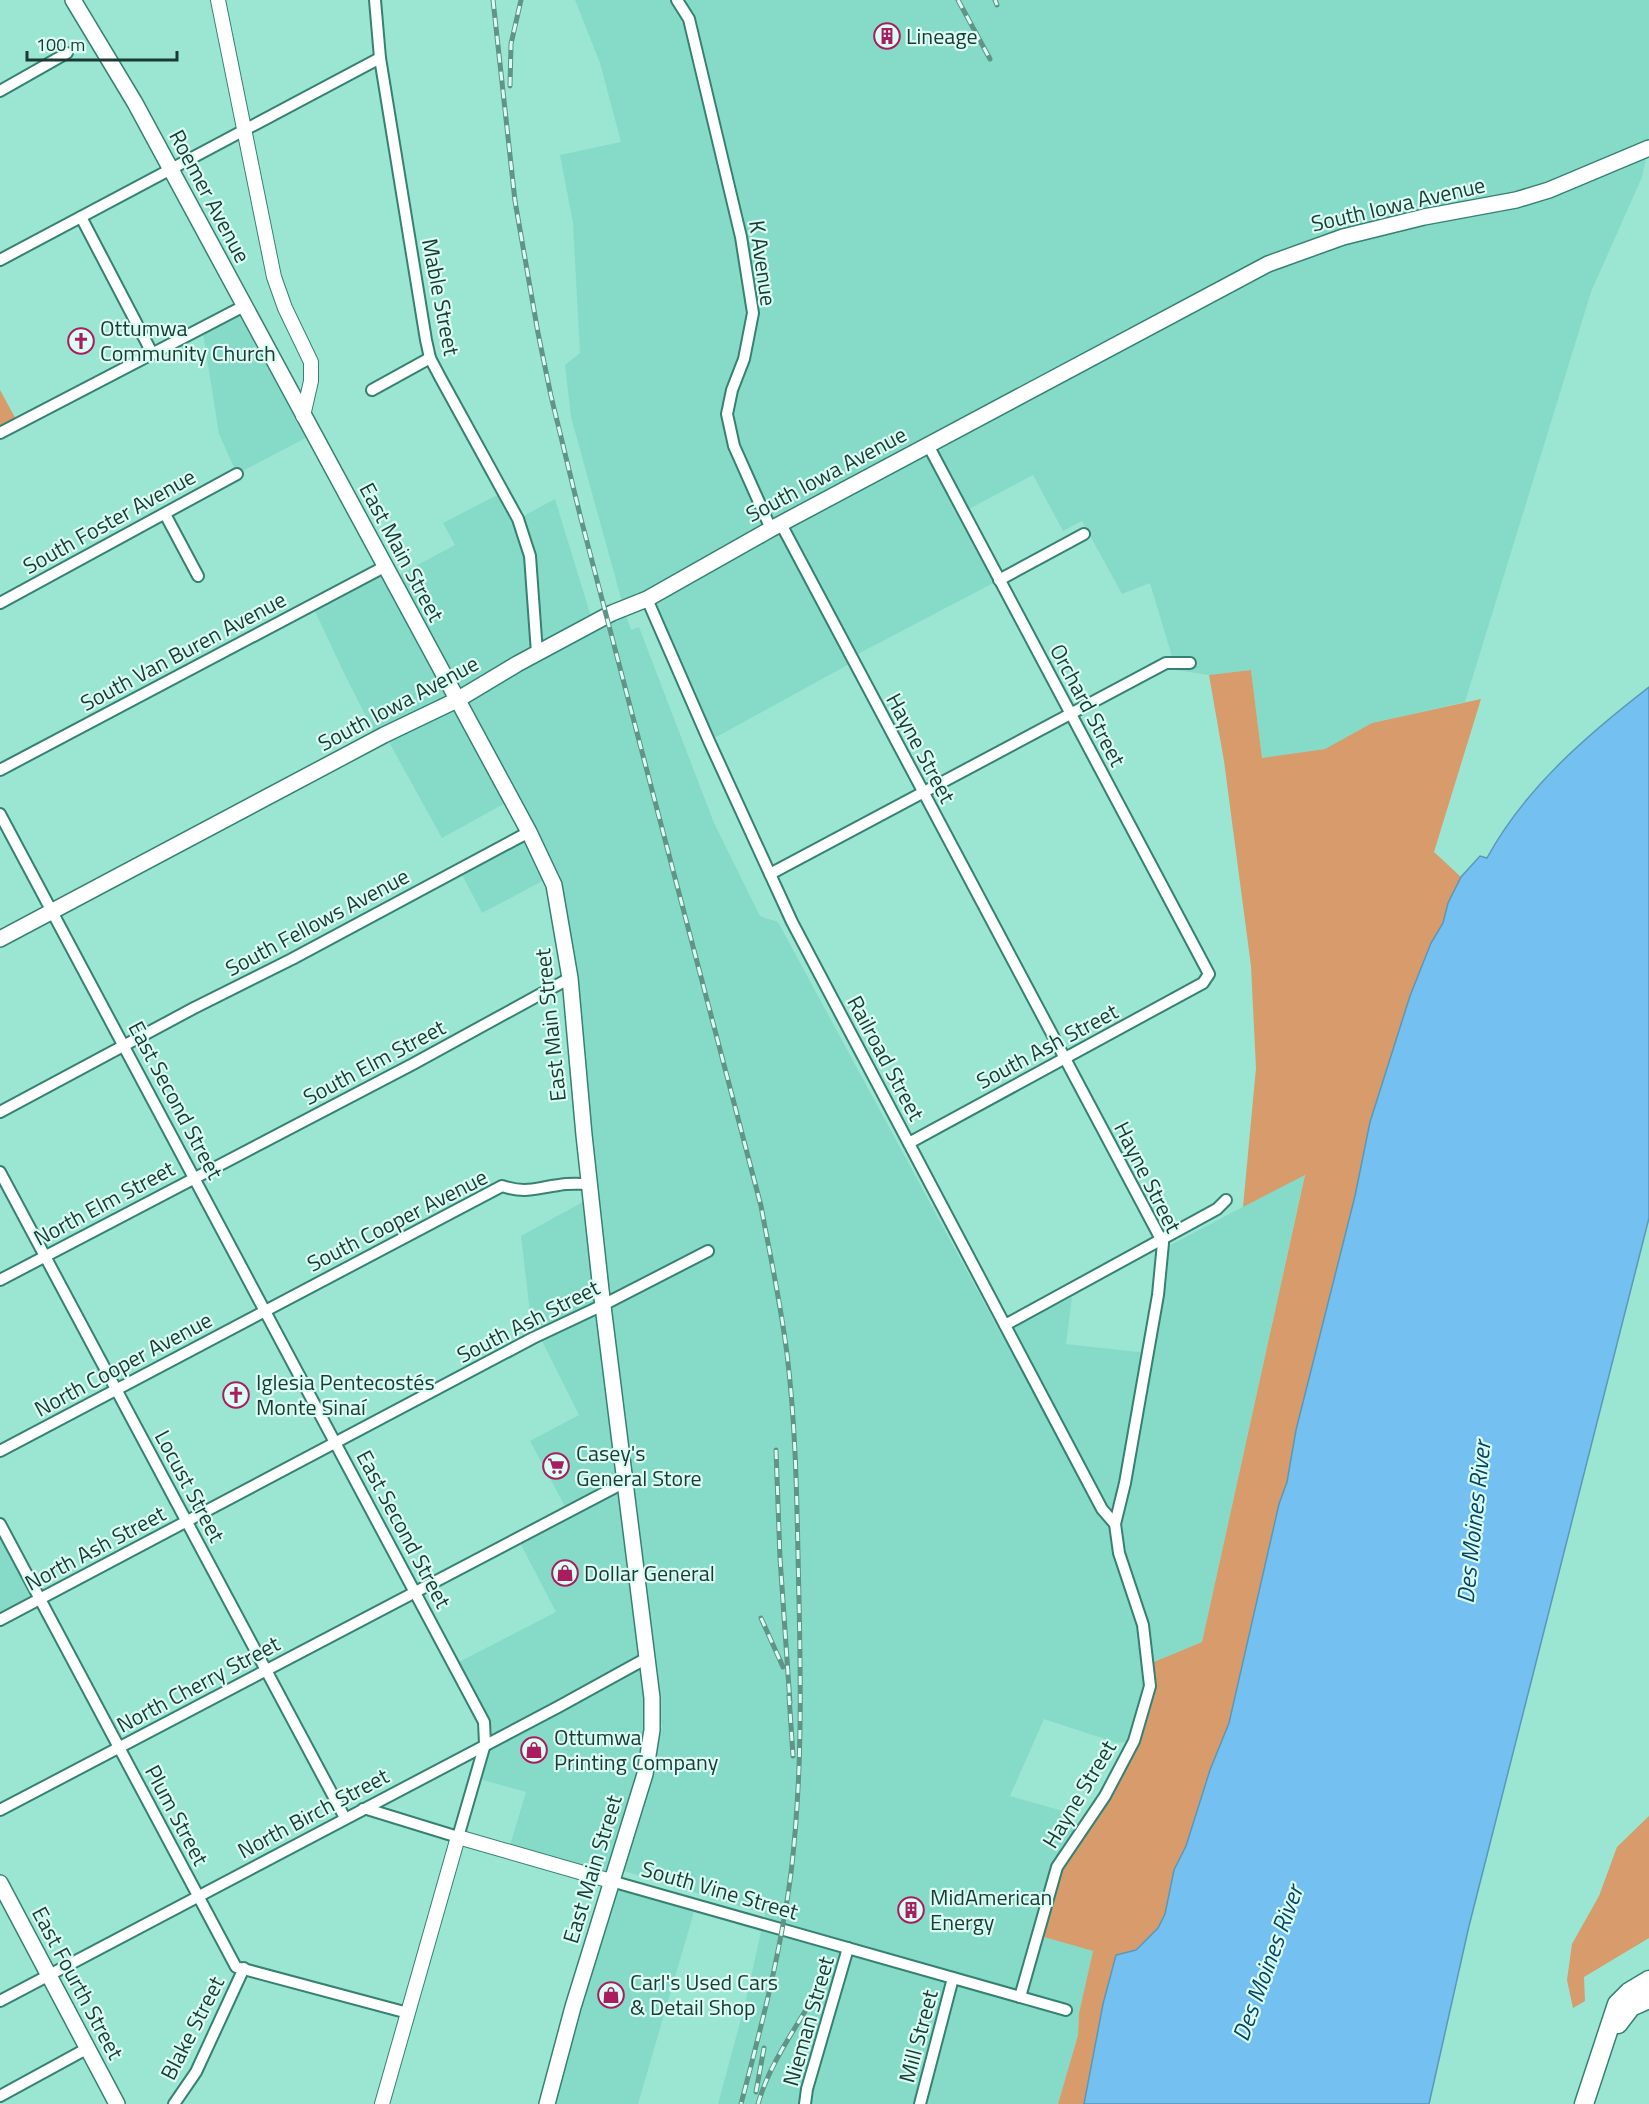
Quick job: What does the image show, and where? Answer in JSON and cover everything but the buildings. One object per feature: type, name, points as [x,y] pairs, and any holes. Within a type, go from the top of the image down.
[{"type":"highway","points":[[1584,2104],[1617,2004],[1629,1992],[1649,1980]]},
{"type":"highway","points":[[1606,2039],[1631,2007],[1649,1999]]},
{"type":"main road","name":"Roemer Avenue","points":[[73,0],[135,103],[303,416]]},
{"type":"main road","name":"South Iowa Avenue","points":[[0,939],[384,735],[457,700],[537,653],[612,613],[647,598],[776,526],[1269,264],[1343,237],[1515,200],[1550,190],[1649,147]]},
{"type":"main road","name":"East Main Street","points":[[303,416],[529,832],[554,885],[570,978],[589,1184],[652,1698],[650,1743],[645,1774],[611,1881],[547,2104]]},
{"type":"main road","name":"East Fourth Street","points":[[0,1883],[117,2104]]},
{"type":"street","points":[[218,0],[274,277],[285,308],[311,362],[312,381],[303,416]]},
{"type":"street","name":"Mable Street","points":[[375,0],[380,58],[430,358],[518,519],[530,556],[537,653]]},
{"type":"street","name":"K Avenue","points":[[677,0],[689,19],[741,237],[753,313],[744,359],[732,390],[727,414],[734,446],[776,526]]},
{"type":"street","points":[[0,90],[67,53]]},
{"type":"street","points":[[0,260],[380,58]]},
{"type":"street","points":[[81,217],[152,353]]},
{"type":"street","points":[[0,433],[244,306]]},
{"type":"street","points":[[372,390],[430,358]]},
{"type":"street","name":"Orchard Street","points":[[928,445],[1209,974],[1203,983]]},
{"type":"street","name":"South Foster Avenue","points":[[0,603],[237,474]]},
{"type":"street","points":[[165,514],[198,576]]},
{"type":"street","name":"Hayne Street","points":[[776,526],[1163,1243],[1158,1295],[1125,1483],[1115,1524],[1122,1562],[1143,1625],[1150,1686],[1134,1741],[1105,1796],[1058,1867],[1020,1997]]},
{"type":"street","points":[[999,580],[1084,534]]},
{"type":"street","name":"South Van Buren Avenue","points":[[0,770],[384,567]]},
{"type":"street","name":"Railroad Street","points":[[647,598],[792,922],[1102,1509],[1115,1524]]},
{"type":"street","points":[[770,874],[1166,663],[1190,663]]},
{"type":"street","name":"East Second Street","points":[[0,814],[484,1722],[485,1744],[382,2104]]},
{"type":"street","name":"South Fellows Avenue","points":[[0,1112],[529,832]]},
{"type":"street","name":"South Elm Street","points":[[194,1178],[413,1064],[570,978]]},
{"type":"street","name":"South Ash Street","points":[[909,1143],[1203,983]]},
{"type":"street","name":"Locust Street","points":[[0,1172],[345,1818]]},
{"type":"street","name":"North Elm Street","points":[[0,1280],[194,1178]]},
{"type":"street","name":"South Cooper Avenue","points":[[264,1311],[501,1186],[514,1190],[531,1191],[560,1185],[589,1184]]},
{"type":"street","points":[[1005,1325],[1217,1209],[1226,1200]]},
{"type":"street","name":"South Ash Street","points":[[335,1443],[533,1338],[708,1251]]},
{"type":"street","name":"North Cooper Avenue","points":[[0,1451],[264,1311]]},
{"type":"street","name":"North Ash Street","points":[[0,1620],[335,1443]]},
{"type":"street","name":"North Cherry Street","points":[[0,1810],[625,1482]]},
{"type":"street","name":"Plum Street","points":[[0,1524],[236,1966],[244,1968]]},
{"type":"street","name":"North Birch Street","points":[[0,2001],[647,1658]]},
{"type":"street","name":"South Vine Street","points":[[363,1809],[1066,2010]]},
{"type":"street","name":"Nieman Street","points":[[805,2104],[807,2089],[848,1948]]},
{"type":"street","points":[[244,1968],[408,2013]]},
{"type":"street","name":"Blake Street","points":[[174,2104],[196,2072],[244,1968]]},
{"type":"street","name":"Mill Street","points":[[920,2104],[953,1978]]},
{"type":"street","points":[[0,2096],[88,2048]]},
{"type":"shaded area","points":[[575,0],[1649,0],[1649,146],[1642,177],[1591,292],[1465,702],[1372,723],[1325,749],[1262,758],[1251,670],[1209,675],[1176,670],[1150,583],[1122,594],[1082,521],[1063,531],[1033,475],[963,512],[999,580],[858,654],[853,662],[709,741],[647,599],[624,609],[571,417],[565,365],[580,353],[573,223],[560,155],[621,142],[600,63]]},
{"type":"shaded area","points":[[244,306],[313,434],[237,474],[219,434],[202,327]]},
{"type":"shaded area","points":[[0,390],[18,423],[0,433]]},
{"type":"shaded area","points":[[503,492],[518,519],[555,499],[593,623],[624,609],[631,630],[639,627],[714,823],[760,916],[778,922],[1001,1334],[1072,1297],[1066,1344],[1147,1353],[1163,1249],[1305,1174],[1202,1642],[1149,1664],[1134,1741],[1117,1743],[1044,1719],[1010,1796],[1063,1811],[1077,1837],[1038,1935],[1093,1951],[1079,2013],[1078,2035],[1058,2104],[718,2104],[745,2004],[765,1914],[624,1871],[662,1727],[560,875],[410,599],[511,800],[442,838],[385,735],[377,738],[312,605],[384,567],[391,579],[455,545],[443,523]]},
{"type":"shaded area","points":[[1251,670],[1262,758],[1325,749],[1372,723],[1481,699],[1434,852],[1461,877],[1410,996],[1370,1122],[1355,1196],[1296,1430],[1287,1482],[1279,1504],[1229,1723],[1210,1770],[1186,1847],[1174,1870],[1165,1914],[1158,1928],[1135,1950],[1116,1955],[1103,2004],[1084,2104],[1058,2104],[1078,2035],[1079,2013],[1093,1951],[1037,1935],[1055,1873],[1131,1745],[1148,1692],[1149,1664],[1202,1642],[1305,1175],[1243,1207],[1256,1068],[1251,966],[1224,761],[1209,675]]},
{"type":"shaded area","points":[[529,832],[550,877],[482,913],[459,869]]},
{"type":"shaded area","points":[[590,1198],[652,1730],[611,1881],[508,1852],[526,1792],[476,1778],[484,1723],[453,1665],[556,1612],[518,1539],[568,1512],[530,1441],[579,1415],[539,1335],[533,1338],[521,1236]]},
{"type":"shaded area","points":[[0,1524],[40,1599],[0,1620]]},
{"type":"shaded area","points":[[1649,1816],[1649,1938],[1584,1977],[1585,2001],[1573,2008],[1567,1980],[1572,1944],[1599,1896],[1617,1847]]},
{"type":"shaded area","points":[[611,1881],[696,1905],[638,2104],[547,2104]]},
{"type":"water","name":"Des Moines River","points":[[1649,687],[1649,1218],[1469,1926],[1429,2104],[1084,2104],[1103,2004],[1116,1955],[1136,1950],[1158,1928],[1165,1914],[1174,1870],[1186,1846],[1210,1770],[1229,1723],[1279,1504],[1287,1482],[1296,1430],[1355,1196],[1370,1122],[1410,996],[1431,943],[1443,923],[1448,903],[1461,877],[1480,856],[1487,858],[1520,808],[1559,764]]},
{"type":"railway","points":[[493,0],[515,201],[551,396],[581,519],[761,1206],[787,1354],[795,1446],[800,1634],[799,1770],[795,1838],[782,1931],[741,2104]]},
{"type":"railway","points":[[510,86],[511,44],[521,0]]},
{"type":"railway","points":[[958,0],[990,59]]},
{"type":"railway","points":[[995,0],[997,5]]},
{"type":"railway","points":[[776,1450],[780,1558],[790,1703]]},
{"type":"railway","points":[[761,1618],[783,1667]]},
{"type":"railway","points":[[789,1696],[793,1756]]},
{"type":"railway","points":[[758,2104],[774,2065],[810,2003]]},
{"type":"railway","points":[[756,2092],[764,2048]]},
{"type":"place","name":"Lineage","points":[[887,36]]},
{"type":"place","name":"Ottumwa Community Church","points":[[81,341]]},
{"type":"place","name":"Iglesia Pentecostés Monte Sinaí","points":[[236,1395]]},
{"type":"place","name":"Casey's General Store","points":[[556,1466]]},
{"type":"place","name":"Dollar General","points":[[565,1573]]},
{"type":"place","name":"Ottumwa Printing Company","points":[[534,1750]]},
{"type":"place","name":"MidAmerican Energy","points":[[911,1910]]},
{"type":"place","name":"Carl's Used Cars & Detail Shop","points":[[611,1995]]}]
